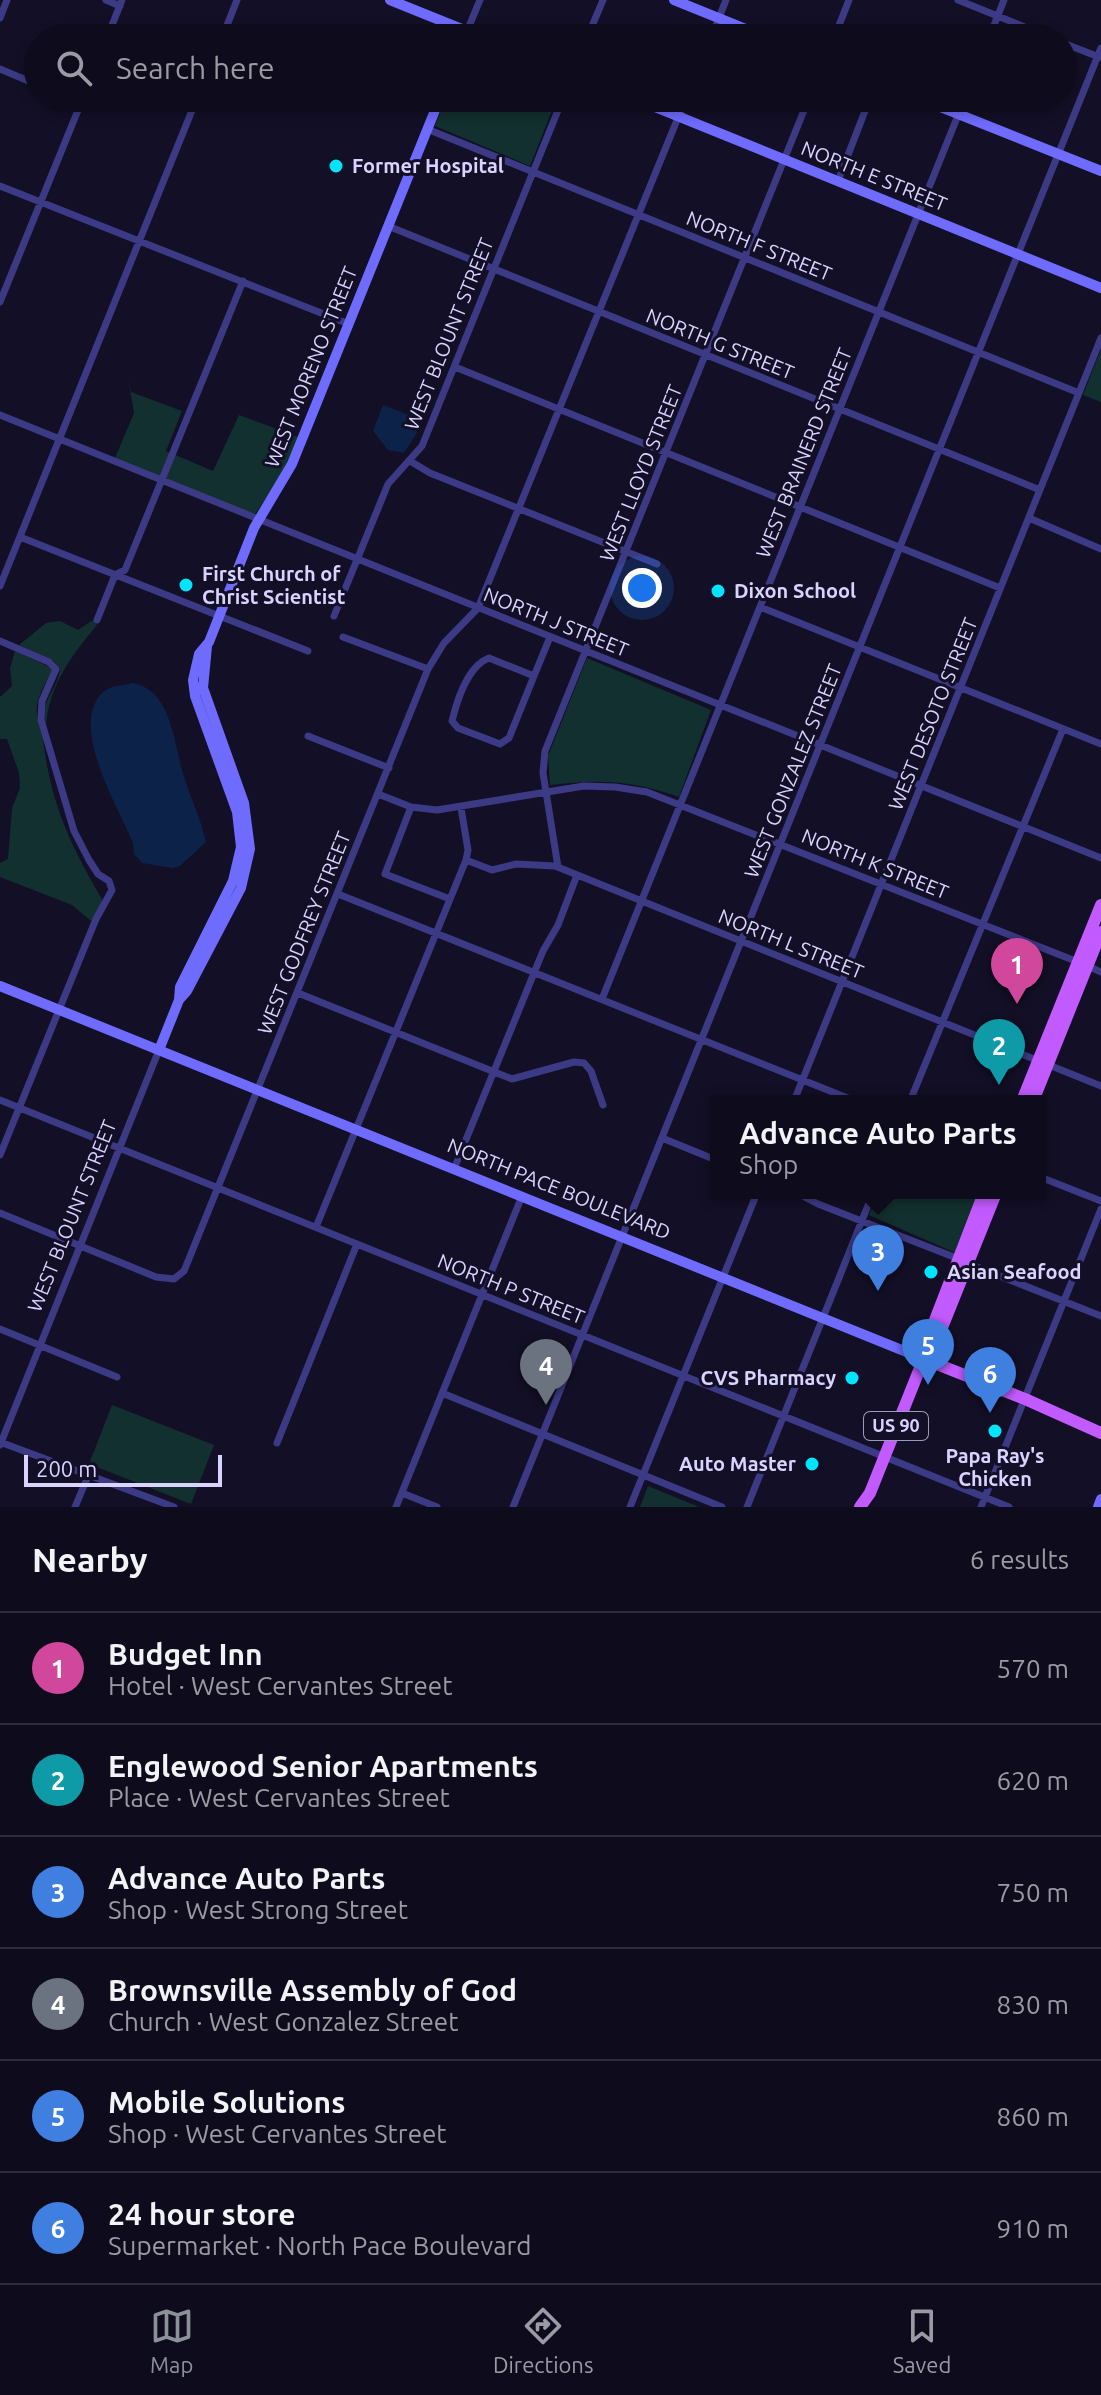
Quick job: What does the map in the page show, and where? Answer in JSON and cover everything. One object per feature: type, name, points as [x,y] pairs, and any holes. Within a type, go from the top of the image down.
[{"type":"main road","points":[[1025,1095],[1043,1062],[1083,964],[1101,905]]},
{"type":"main road","points":[[1083,964],[1101,932]]},
{"type":"main road","points":[[1035,1095],[1043,1062]]},
{"type":"main road","name":"US 90","points":[[963,1261],[982,1199]]},
{"type":"main road","name":"US 90","points":[[860,1507],[870,1493],[926,1353],[927,1341],[993,1199]]},
{"type":"main road","name":"NORTH PACE BOULEVARD","points":[[926,1353],[1101,1433]]},
{"type":"main road","name":"US 90","points":[[869,1507],[870,1493]]},
{"type":"street","points":[[0,18],[7,0]]},
{"type":"street","points":[[106,0],[121,3],[113,24]]},
{"type":"street","points":[[228,24],[237,0]]},
{"type":"street","points":[[390,0],[442,24]]},
{"type":"street","points":[[470,24],[480,0]]},
{"type":"street","points":[[593,24],[603,0]]},
{"type":"street","points":[[674,0],[731,24]]},
{"type":"street","points":[[716,24],[726,0]]},
{"type":"street","points":[[840,24],[849,0]]},
{"type":"street","points":[[958,0],[1018,24]]},
{"type":"street","points":[[995,24],[1004,0]]},
{"type":"street","points":[[1077,48],[1099,57]]},
{"type":"street","name":"WEST GONZALEZ STREET","points":[[1077,109],[1101,48]]},
{"type":"street","points":[[0,69],[24,79]]},
{"type":"street","points":[[0,300],[77,112]]},
{"type":"street","points":[[0,586],[191,112]]},
{"type":"street","name":"WEST MORENO STREET","points":[[207,646],[259,520],[292,464],[434,112]]},
{"type":"street","name":"WEST BLOUNT STREET","points":[[334,616],[388,484],[422,446],[557,112]]},
{"type":"street","name":"NORTH E STREET","points":[[669,112],[1101,288]]},
{"type":"street","points":[[478,608],[681,112]]},
{"type":"street","name":"WEST LLOYD STREET","points":[[558,867],[543,767],[545,751],[803,112]]},
{"type":"street","points":[[838,181],[865,112]]},
{"type":"street","points":[[954,112],[1101,171]]},
{"type":"street","name":"WEST GONZALEZ STREET","points":[[513,1507],[1076,112]]},
{"type":"street","name":"WEST BRAINERD STREET","points":[[602,999],[959,114]]},
{"type":"street","name":"NORTH F STREET","points":[[427,129],[1079,393]]},
{"type":"street","points":[[0,186],[349,324]]},
{"type":"street","name":"NORTH G STREET","points":[[388,226],[1040,490]]},
{"type":"street","points":[[97,620],[115,575],[125,570],[243,281]]},
{"type":"street","name":"WEST DESOTO STREET","points":[[797,1095],[1101,338]]},
{"type":"street","points":[[455,367],[1000,588]]},
{"type":"street","name":"NORTH J STREET","points":[[0,415],[1101,858]]},
{"type":"street","points":[[410,461],[430,473],[657,564]]},
{"type":"street","points":[[1029,518],[1101,549]]},
{"type":"street","points":[[20,537],[308,651]]},
{"type":"street","points":[[760,607],[1101,744]]},
{"type":"street","name":"WEST GODFREY STREET","points":[[80,1246],[156,1277],[174,1279],[181,1275],[428,669],[444,643],[478,608]]},
{"type":"street","points":[[343,637],[428,669]]},
{"type":"street","points":[[534,676],[486,658],[468,677],[453,717],[454,724],[497,743],[504,743],[509,738],[550,637]]},
{"type":"street","points":[[0,641],[49,662],[56,669],[42,701],[41,720],[74,831],[98,874],[109,881],[111,895],[96,919],[0,1155]]},
{"type":"street","name":"WEST BLOUNT STREET","points":[[0,1443],[179,1000],[180,987],[223,913],[237,870],[241,847],[241,811],[211,746],[193,688],[196,662],[207,646]]},
{"type":"street","points":[[912,1095],[1063,729]]},
{"type":"street","points":[[308,736],[389,768]]},
{"type":"street","name":"NORTH K STREET","points":[[378,794],[424,810],[461,808],[584,786],[647,792],[1101,972]]},
{"type":"street","points":[[411,807],[385,874],[450,899]]},
{"type":"street","points":[[316,1227],[466,860],[468,850],[461,808]]},
{"type":"street","name":"NORTH L STREET","points":[[466,860],[492,870],[516,864],[558,867],[1101,1086]]},
{"type":"street","points":[[454,1169],[577,875]]},
{"type":"street","points":[[338,894],[840,1095]]},
{"type":"street","name":"NORTH PACE BOULEVARD","points":[[0,986],[621,1237],[823,1317],[926,1353]]},
{"type":"street","points":[[298,993],[518,1079],[580,1062],[591,1071],[603,1105]]},
{"type":"street","name":"NORTH P STREET","points":[[0,1100],[1009,1507]]},
{"type":"street","points":[[662,1138],[710,1158]]},
{"type":"street","points":[[1046,1179],[1101,1201]]},
{"type":"street","points":[[396,1507],[522,1196]]},
{"type":"street","points":[[630,1507],[755,1199]]},
{"type":"street","points":[[808,1199],[1101,1316]]},
{"type":"street","points":[[747,1507],[871,1199]]},
{"type":"street","points":[[981,1507],[1101,1209]]},
{"type":"street","points":[[0,1213],[80,1246]]},
{"type":"street","points":[[277,1443],[357,1244]]},
{"type":"street","points":[[0,1329],[117,1377]]},
{"type":"street","points":[[442,1393],[722,1507]]},
{"type":"street","points":[[0,1443],[174,1507]]},
{"type":"street","points":[[75,1507],[89,1474]]},
{"type":"street","points":[[402,1493],[437,1507]]},
{"type":"street","points":[[1098,1507],[1101,1499]]},
{"type":"green space","points":[[440,112],[551,112],[530,166],[435,126]]},
{"type":"green space","points":[[1101,349],[1101,402],[1083,395]]},
{"type":"green space","points":[[128,378],[131,392],[182,411],[166,451],[213,471],[239,415],[298,437],[286,468],[256,513],[251,514],[115,458],[134,413]]},
{"type":"green space","points":[[93,620],[97,625],[71,659],[57,684],[46,726],[45,709],[60,668],[54,661],[19,645],[46,623],[60,621],[78,630]]},
{"type":"green space","points":[[15,651],[52,668],[38,701],[37,716],[58,809],[103,901],[91,921],[72,905],[0,877],[0,863],[8,859],[12,808],[20,788],[19,773],[7,739],[0,739],[0,697],[12,686],[10,668]]},
{"type":"green space","points":[[587,658],[711,710],[679,797],[615,782],[550,785],[548,756]]},
{"type":"green space","points":[[876,1199],[979,1199],[958,1254],[869,1215]]},
{"type":"green space","points":[[112,1405],[214,1445],[191,1504],[89,1464]]},
{"type":"green space","points":[[648,1486],[699,1507],[640,1507]]},
{"type":"water","points":[[383,405],[414,417],[417,433],[404,453],[388,450],[373,431]]},
{"type":"water","points":[[133,683],[146,688],[164,707],[206,842],[180,866],[172,868],[142,863],[134,854],[133,843],[93,745],[91,724],[94,706],[103,692]]},
{"type":"place","name":"Former Hospital","points":[[336,166]]},
{"type":"place","name":"First Church of Christ Scientist","points":[[186,585]]},
{"type":"place","name":"Dixon School","points":[[718,591]]},
{"type":"place","name":"Budget Inn","points":[[1017,1004]]},
{"type":"place","name":"Englewood Senior Apartments","points":[[999,1085]]},
{"type":"place","name":"Asian Seafood","points":[[931,1272]]},
{"type":"place","name":"Advance Auto Parts","points":[[878,1291]]},
{"type":"place","name":"CVS Pharmacy","points":[[852,1378]]},
{"type":"place","name":"Mobile Solutions","points":[[928,1385]]},
{"type":"place","name":"Brownsville Assembly of God","points":[[546,1405]]},
{"type":"place","name":"24 hour store","points":[[990,1413]]},
{"type":"place","name":"Papa Ray's Chicken","points":[[995,1431]]},
{"type":"place","name":"Auto Master","points":[[812,1464]]}]
